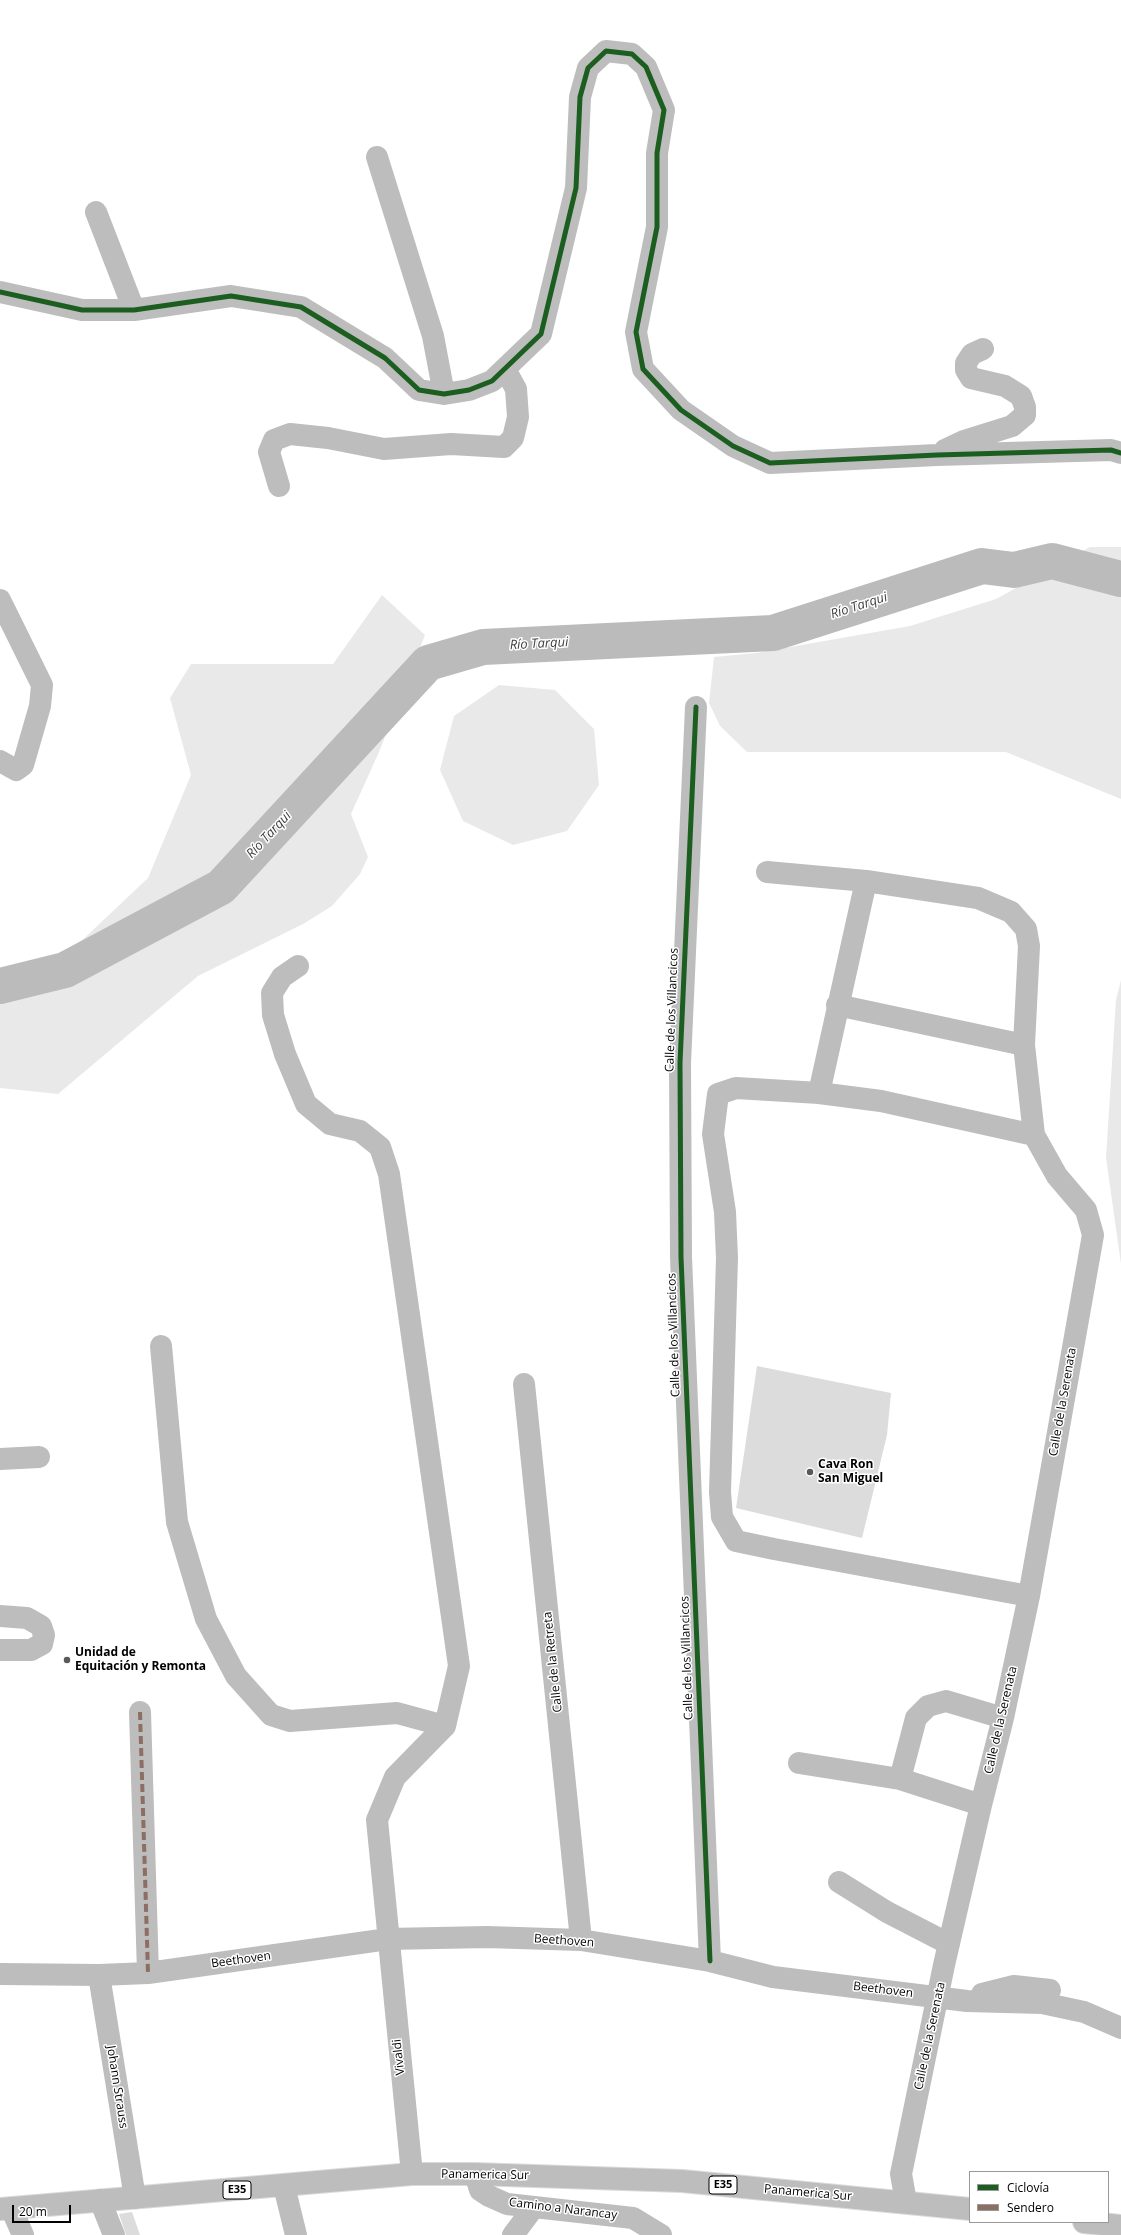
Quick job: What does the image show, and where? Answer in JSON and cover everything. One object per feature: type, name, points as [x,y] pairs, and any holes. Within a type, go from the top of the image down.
[{"type":"main road","points":[[0,292],[82,310],[134,310],[231,296],[301,307],[385,358],[419,390],[444,394],[469,390],[492,381],[541,334],[576,188],[580,97],[588,68],[606,51],[632,54],[646,67],[664,110],[657,153],[656,227],[636,332],[643,370],[681,410],[733,446],[770,463],[937,455],[1111,450],[1121,453]]},
{"type":"main road","points":[[376,157],[433,336],[444,394]]},
{"type":"main road","points":[[96,212],[134,310]]},
{"type":"main road","points":[[937,455],[964,441],[1012,426],[1025,415],[1025,407],[1021,396],[1005,386],[971,378],[966,362],[972,354],[983,349]]},
{"type":"main road","points":[[279,486],[269,452],[274,440],[290,434],[328,438],[384,449],[451,444],[504,447],[513,438],[518,417],[516,389],[505,369]]},
{"type":"main road","points":[[0,600],[42,685],[40,706],[23,765],[16,770],[0,761]]},
{"type":"main road","name":"Calle de los Villancicos","points":[[696,707],[680,1063],[681,1256],[710,1961]]},
{"type":"main road","points":[[767,872],[866,881],[978,898],[1011,912],[1026,929],[1029,946],[1024,1045],[1034,1136],[881,1101],[819,1093],[736,1088],[718,1094],[713,1134],[725,1212],[727,1258],[720,1492],[722,1517],[736,1540],[774,1549],[1028,1596]]},
{"type":"main road","points":[[819,1093],[837,1005],[866,881]]},
{"type":"main road","points":[[162,1346],[177,1522],[206,1619],[236,1676],[271,1715],[290,1721],[397,1713],[445,1726],[459,1666],[389,1174],[380,1147],[360,1131],[330,1124],[306,1104],[285,1054],[273,1014],[272,993],[282,977],[298,966]]},
{"type":"main road","points":[[837,1005],[1024,1045]]},
{"type":"main road","name":"Calle de la Serenata","points":[[906,2202],[901,2174],[980,1804],[1003,1718],[1028,1596],[1094,1235],[1086,1210],[1057,1176],[1034,1136]]},
{"type":"main road","name":"Calle de la Retreta","points":[[524,1384],[581,1940]]},
{"type":"main road","points":[[0,1459],[39,1457]]},
{"type":"main road","points":[[0,1650],[31,1650],[42,1644],[44,1635],[40,1626],[27,1618],[1,1613]]},
{"type":"main road","points":[[900,1779],[916,1718],[928,1706],[946,1700],[1003,1718]]},
{"type":"main road","points":[[140,1712],[148,1972]]},
{"type":"main road","name":"Vivaldi","points":[[412,2174],[377,1820],[395,1777],[445,1726]]},
{"type":"main road","points":[[799,1763],[900,1779],[980,1804]]},
{"type":"main road","points":[[838,1882],[887,1912],[949,1944]]},
{"type":"main road","name":"Beethoven","points":[[0,1974],[99,1975],[148,1972],[388,1939],[486,1937],[581,1940],[710,1961],[773,1977],[938,1996],[967,2001],[1042,2003],[1084,2012],[1121,2028]]},
{"type":"main road","name":"Johann Strauss","points":[[99,1975],[135,2198]]},
{"type":"main road","points":[[967,2001],[985,1992],[1014,1986],[1060,1991],[1121,2014]]},
{"type":"main road","name":"Panamerica Sur","points":[[6,2208],[284,2186],[412,2174],[475,2174],[682,2181],[969,2209]]},
{"type":"main road","name":"Camino a Narancay","points":[[475,2174],[480,2190],[507,2204],[633,2218],[661,2235]]},
{"type":"main road","points":[[284,2186],[296,2235]]},
{"type":"main road","points":[[100,2200],[114,2235]]},
{"type":"main road","points":[[513,2235],[534,2207]]},
{"type":"main road","points":[[6,2208],[24,2235]]},
{"type":"main road","points":[[1093,2223],[1121,2226]]},
{"type":"shaded area","points":[[1090,547],[1121,547],[1121,799],[1006,752],[747,752],[720,726],[709,703],[714,657],[756,653],[910,626],[996,599]]},
{"type":"shaded area","points":[[382,595],[425,635],[379,752],[351,814],[368,857],[360,874],[332,906],[303,924],[198,976],[58,1094],[0,1088],[0,996],[51,982],[76,946],[148,878],[191,775],[170,698],[191,664],[333,664]]},
{"type":"shaded area","points":[[499,685],[555,690],[594,729],[599,785],[567,831],[513,845],[463,821],[440,770],[454,716]]},
{"type":"shaded area","points":[[1121,980],[1121,1264],[1106,1158],[1116,1000]]},
{"type":"building","name":"Cava Ron San Miguel","points":[[757,1366],[891,1393],[887,1435],[862,1538],[736,1508]]},
{"type":"building","points":[[132,2212],[140,2235],[126,2235],[119,2214]]},
{"type":"waterway","name":"Río Tarqui","points":[[0,986],[65,970],[221,887],[428,663],[483,647],[773,633],[982,566],[1014,570],[1052,561],[1121,579]]},
{"type":"marked path","points":[[140,1712],[148,1973]]},
{"type":"cycle path","points":[[0,292],[82,310],[134,310],[231,296],[301,307],[385,358],[419,390],[444,394],[469,390],[492,381],[541,334],[576,188],[580,97],[588,68],[606,51],[632,54],[646,67],[664,110],[657,153],[657,227],[636,332],[643,369],[681,410],[733,446],[770,463],[937,455],[1111,450],[1121,453]]},
{"type":"cycle path","points":[[696,707],[680,1063],[681,1257],[710,1961]]},
{"type":"place","name":"Cava Ron San Miguel","points":[[810,1472]]},
{"type":"place","name":"Unidad de Equitación y Remonta","points":[[67,1660]]}]
